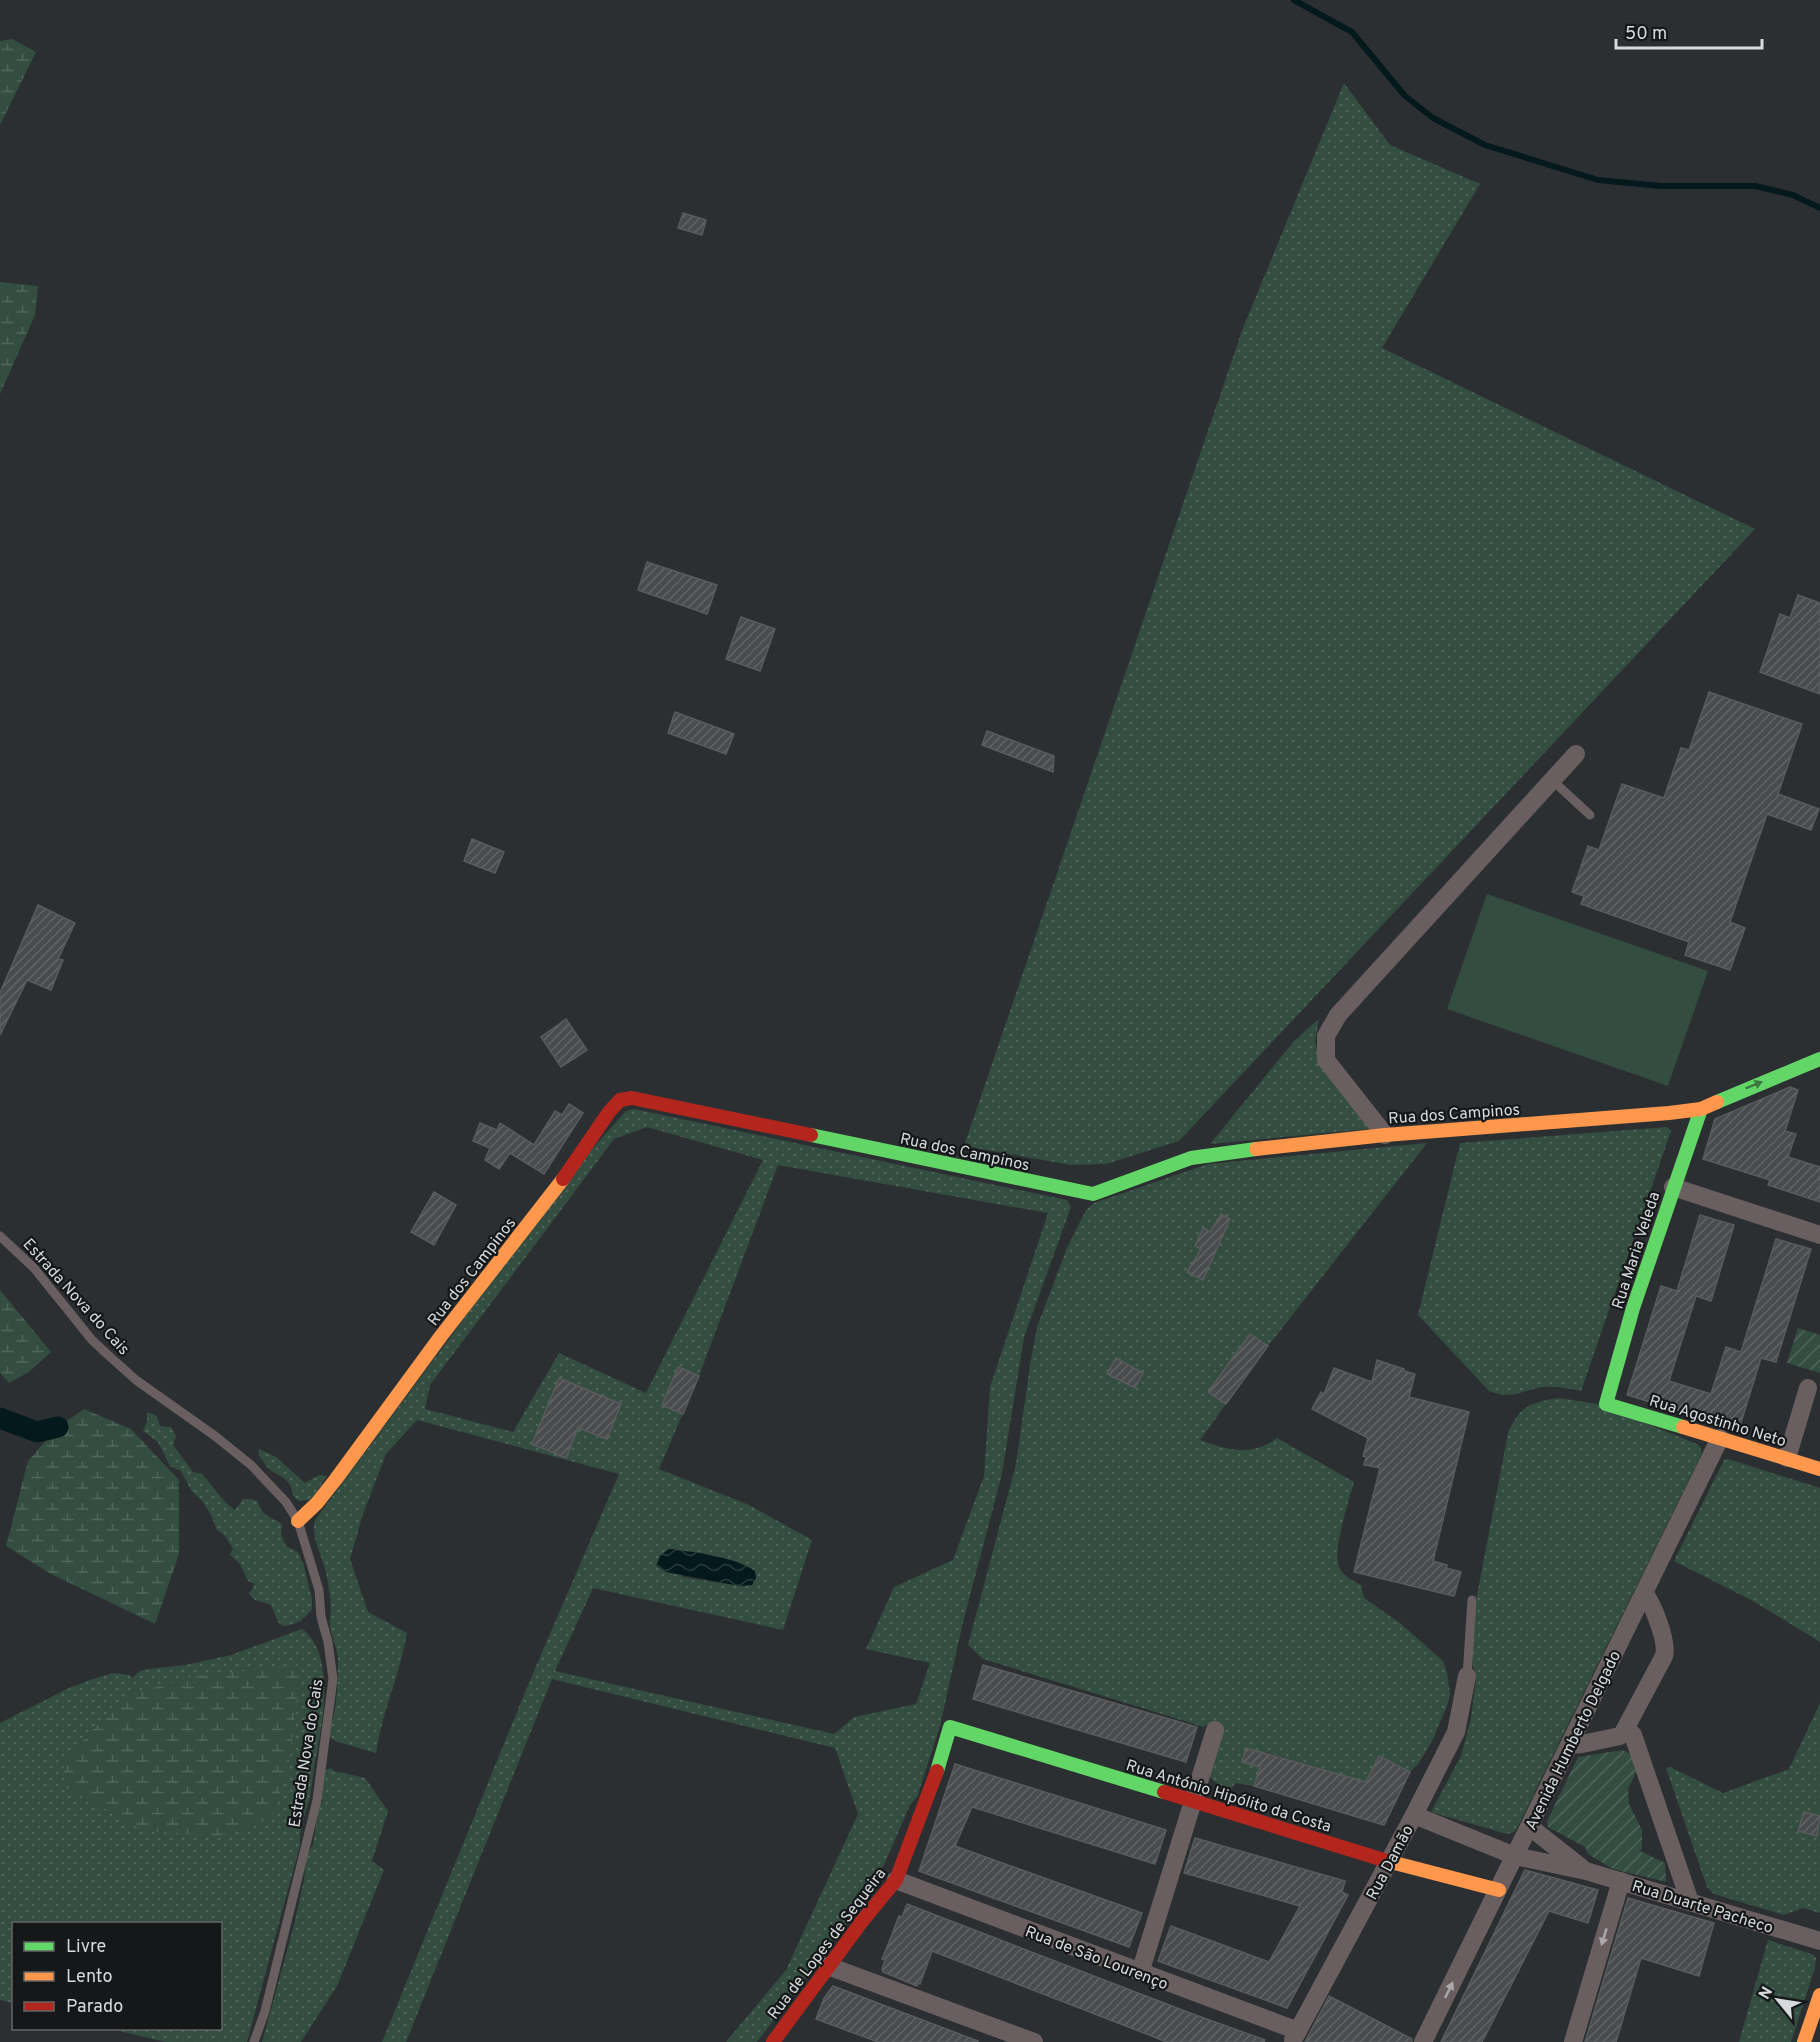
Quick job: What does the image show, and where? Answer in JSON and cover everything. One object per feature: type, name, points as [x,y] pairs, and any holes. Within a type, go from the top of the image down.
[{"type":"street","points":[[1385,1135],[1326,1059],[1326,1036],[1338,1015],[1576,754]]},
{"type":"street","name":"Rua dos Campinos","points":[[298,1521],[336,1479],[441,1336],[551,1197],[609,1112],[620,1100],[632,1098],[663,1104],[1093,1194],[1198,1157],[1385,1135],[1701,1109],[1820,1059]]},
{"type":"street","name":"Rua Maria Veleda","points":[[1606,1404],[1633,1308],[1701,1109]]},
{"type":"street","points":[[1673,1187],[1820,1235]]},
{"type":"street","points":[[1787,1458],[1808,1388]]},
{"type":"street","name":"Rua Agostinho Neto","points":[[1606,1404],[1820,1468]]},
{"type":"street","name":"Avenida Humberto Delgado","points":[[1423,2042],[1720,1438]]},
{"type":"street","points":[[1570,1745],[1620,1736],[1666,1650],[1652,1605],[1644,1593]]},
{"type":"street","name":"Rua Damão","points":[[1295,2037],[1456,1732],[1467,1676]]},
{"type":"street","name":"Rua António Hipólito da Costa","points":[[950,1726],[1389,1861],[1499,1890]]},
{"type":"street","name":"Rua de Lopes de Sequeira","points":[[773,2042],[863,1920],[897,1880],[938,1767],[950,1726]]},
{"type":"street","points":[[1626,1728],[1633,1735],[1690,1902]]},
{"type":"street","points":[[1140,1973],[1215,1730]]},
{"type":"street","name":"Rua Duarte Pacheco","points":[[1414,1815],[1515,1856],[1586,1871],[1820,1941]]},
{"type":"street","name":"Rua Duarte Pacheco","points":[[1530,1827],[1586,1871]]},
{"type":"street","name":"Rua de São Lourenço","points":[[897,1880],[1140,1973],[1295,2037]]},
{"type":"street","points":[[1573,2042],[1621,1881]]},
{"type":"street","points":[[828,1966],[1034,2042]]},
{"type":"street","points":[[1804,2042],[1820,1995]]},
{"type":"lane","points":[[1552,780],[1590,815]]},
{"type":"lane","name":"Estrada Nova do Cais","points":[[0,1236],[34,1268],[99,1347],[136,1380],[215,1436],[251,1465],[286,1502],[298,1521],[320,1590],[321,1617],[328,1642],[333,1679],[316,1800],[265,2011],[254,2042]]},
{"type":"lane","points":[[1467,1676],[1472,1600]]},
{"type":"green space","points":[[12,39],[36,52],[0,125],[0,41]]},
{"type":"green space","points":[[1344,83],[1390,145],[1480,184],[1382,348],[1755,529],[1179,1141],[1106,1164],[1071,1165],[964,1146],[1243,328]]},
{"type":"green space","points":[[0,282],[38,286],[35,315],[0,394]]},
{"type":"green space","points":[[1487,894],[1708,971],[1668,1086],[1447,1009]]},
{"type":"green space","points":[[1319,1019],[1315,1041],[1322,1067],[1369,1129],[1210,1144],[1294,1041]]},
{"type":"green space","points":[[634,1109],[1067,1200],[1071,1207],[1024,1337],[1002,1474],[963,1622],[940,1726],[917,1797],[910,1805],[877,1881],[866,1898],[757,2042],[726,2042],[786,1970],[858,1814],[835,1748],[552,1679],[406,2042],[382,2042],[528,1685],[619,1474],[417,1420],[386,1454],[363,1514],[350,1559],[368,1612],[407,1633],[376,1753],[335,1741],[328,1732],[335,1707],[338,1660],[330,1628],[331,1605],[328,1584],[314,1533],[315,1520],[576,1167],[626,1111]],"holes":[[[647,1127],[763,1160],[646,1393],[559,1353],[513,1432],[425,1409],[430,1385],[614,1139]],[[778,1165],[1048,1213],[990,1387],[984,1476],[953,1560],[894,1587],[866,1649],[930,1663],[916,1704],[854,1717],[834,1734],[555,1671],[593,1588],[783,1630],[812,1540],[749,1505],[659,1469],[699,1376]],[[669,1549],[725,1559],[755,1571],[740,1586],[683,1577]]]},
{"type":"green space","points":[[1667,1127],[1671,1131],[1581,1391],[1542,1387],[1504,1395],[1489,1391],[1418,1315],[1460,1143]]},
{"type":"green space","points":[[1427,1143],[1268,1346],[1200,1440],[1220,1447],[1249,1450],[1259,1448],[1277,1438],[1354,1482],[1339,1538],[1337,1559],[1339,1567],[1346,1576],[1361,1585],[1364,1598],[1400,1623],[1443,1661],[1447,1672],[1450,1694],[1447,1706],[1433,1739],[1419,1763],[1410,1772],[1379,1756],[1366,1782],[1265,1752],[1254,1786],[1236,1783],[1231,1788],[1218,1784],[1208,1776],[1213,1725],[1204,1727],[983,1659],[968,1645],[1016,1464],[1037,1327],[1067,1248],[1086,1210],[1094,1203],[1208,1164]]},
{"type":"green space","points":[[0,1290],[51,1352],[29,1372],[9,1383],[0,1373]]},
{"type":"green space","points":[[1798,1328],[1820,1335],[1820,1373],[1787,1363]]},
{"type":"green space","points":[[1559,1398],[1598,1404],[1697,1444],[1702,1453],[1519,1824],[1514,1832],[1507,1834],[1431,1812],[1461,1756],[1471,1718],[1476,1679],[1472,1659],[1476,1601],[1508,1433],[1522,1411],[1541,1401]]},
{"type":"green space","points":[[84,1409],[131,1429],[179,1480],[179,1554],[155,1624],[51,1574],[6,1546],[28,1461],[58,1427]]},
{"type":"green space","points":[[147,1412],[157,1416],[160,1426],[171,1427],[176,1436],[173,1445],[193,1472],[202,1474],[226,1503],[235,1510],[243,1499],[257,1501],[265,1514],[282,1524],[281,1535],[286,1546],[298,1552],[312,1599],[312,1609],[303,1618],[292,1625],[283,1626],[278,1622],[271,1605],[255,1600],[249,1594],[255,1584],[248,1581],[240,1564],[230,1555],[233,1549],[225,1536],[217,1530],[211,1515],[191,1490],[181,1471],[170,1466],[158,1442],[143,1431],[147,1421]]},
{"type":"green space","points":[[259,1449],[276,1457],[305,1483],[319,1475],[327,1476],[311,1500],[299,1501],[293,1496],[287,1480],[267,1467],[258,1455]]},
{"type":"green space","points":[[1728,1459],[1820,1488],[1820,1642],[1753,1601],[1674,1561],[1724,1460]]},
{"type":"green space","points":[[302,1629],[313,1641],[320,1656],[324,1694],[311,1792],[301,1828],[300,1845],[247,2042],[165,2042],[116,2030],[222,2030],[222,1922],[12,1922],[12,2003],[0,2000],[0,1723],[69,1688],[113,1673],[129,1675],[132,1678],[140,1671],[148,1669],[185,1665],[231,1655]]},
{"type":"green space","points":[[301,1665],[289,1765],[271,1819],[218,1836],[145,1831],[66,1788],[63,1761],[124,1697],[189,1677]]},
{"type":"green space","points":[[1820,1703],[1820,1913],[1803,1908],[1784,1915],[1714,1894],[1707,1887],[1666,1768],[1670,1767],[1723,1793],[1789,1769]]},
{"type":"green space","points":[[1622,1750],[1633,1755],[1637,1770],[1628,1789],[1629,1804],[1642,1830],[1642,1849],[1640,1851],[1665,1863],[1666,1882],[1613,1869],[1588,1854],[1585,1847],[1548,1827],[1547,1821],[1578,1757]]},
{"type":"green space","points":[[331,1768],[334,1771],[365,1778],[388,1811],[372,1861],[384,1870],[337,1986],[301,2042],[262,2042],[293,1929],[304,1880],[307,1853],[313,1845],[319,1805],[323,1801],[321,1798],[325,1770]]},
{"type":"green space","points":[[1768,1940],[1814,1955],[1815,1968],[1791,2042],[1739,2042]]},
{"type":"water","points":[[669,1549],[736,1562],[755,1571],[756,1578],[752,1585],[740,1586],[666,1572],[656,1566],[660,1556]]},
{"type":"building","points":[[683,213],[706,220],[702,235],[678,228]]},
{"type":"building","points":[[647,562],[717,585],[707,614],[638,590]]},
{"type":"building","points":[[1798,595],[1820,603],[1820,694],[1760,672],[1780,614],[1790,618]]},
{"type":"building","points":[[741,617],[775,629],[760,671],[726,659]]},
{"type":"building","points":[[1709,692],[1802,724],[1778,794],[1819,809],[1811,830],[1767,814],[1730,922],[1745,928],[1730,970],[1685,955],[1689,942],[1581,904],[1584,896],[1572,892],[1588,846],[1599,850],[1622,784],[1664,798],[1681,748],[1689,750]]},
{"type":"building","points":[[675,712],[734,734],[726,754],[668,733]]},
{"type":"building","points":[[987,731],[1054,756],[1053,772],[982,745]]},
{"type":"building","points":[[472,839],[504,852],[495,873],[464,861]]},
{"type":"building","points":[[38,905],[75,923],[58,959],[63,960],[51,990],[27,980],[0,1035],[0,993]]},
{"type":"building","points":[[566,1019],[587,1050],[561,1067],[541,1037]]},
{"type":"building","points":[[1790,1087],[1798,1090],[1785,1131],[1796,1134],[1788,1157],[1820,1167],[1820,1202],[1768,1185],[1770,1180],[1703,1159],[1715,1119]]},
{"type":"building","points":[[569,1104],[583,1113],[544,1174],[510,1153],[499,1169],[485,1160],[490,1148],[473,1141],[480,1123],[497,1130],[500,1123],[534,1145],[555,1111],[562,1115]]},
{"type":"building","points":[[434,1192],[456,1205],[434,1245],[411,1232]]},
{"type":"building","points":[[1221,1214],[1230,1219],[1203,1280],[1187,1272],[1201,1249],[1195,1246],[1203,1228],[1210,1232]]},
{"type":"building","points":[[1700,1215],[1734,1225],[1711,1301],[1696,1296],[1669,1381],[1711,1394],[1726,1347],[1741,1352],[1776,1239],[1811,1249],[1776,1362],[1761,1358],[1739,1429],[1627,1395],[1661,1286],[1677,1291]]},
{"type":"building","points":[[1250,1334],[1268,1346],[1226,1404],[1208,1392]]},
{"type":"building","points":[[1116,1358],[1143,1373],[1135,1388],[1107,1374]]},
{"type":"building","points":[[1377,1360],[1415,1374],[1409,1397],[1469,1412],[1433,1561],[1461,1572],[1454,1596],[1354,1572],[1380,1468],[1364,1465],[1366,1457],[1363,1456],[1368,1438],[1312,1409],[1321,1392],[1324,1394],[1334,1368],[1372,1382]]},
{"type":"building","points":[[678,1367],[699,1376],[683,1414],[662,1405]]},
{"type":"building","points":[[559,1378],[621,1404],[607,1439],[578,1428],[566,1458],[532,1444]]},
{"type":"building","points":[[983,1665],[1197,1727],[1186,1762],[973,1699]]},
{"type":"building","points":[[1246,1748],[1366,1782],[1379,1756],[1410,1772],[1384,1825],[1254,1786],[1260,1767],[1242,1762]]},
{"type":"building","points":[[955,1764],[1166,1830],[1155,1864],[972,1807],[955,1846],[1142,1913],[1129,1947],[919,1871]]},
{"type":"building","points":[[1804,1812],[1820,1816],[1817,1836],[1798,1831]]},
{"type":"building","points":[[1195,1838],[1345,1881],[1342,1892],[1348,1895],[1287,2008],[1158,1961],[1171,1926],[1269,1962],[1300,1906],[1184,1873]]},
{"type":"building","points":[[1525,1870],[1598,1890],[1588,1923],[1549,1911],[1482,2042],[1441,2042]]},
{"type":"building","points":[[1628,1898],[1714,1923],[1699,1976],[1641,1958],[1616,2042],[1585,2042]]},
{"type":"building","points":[[907,1904],[1265,2040],[1264,2042],[1167,2042],[932,1951],[920,1984],[918,1983],[917,1986],[883,1972],[882,1969],[885,1960],[882,1959],[899,1916],[902,1917]]},
{"type":"building","points":[[833,1986],[978,2042],[878,2042],[816,2019],[824,1998]]},
{"type":"building","points":[[1329,1996],[1412,2039],[1412,2042],[1305,2042]]},
{"type":"waterway","points":[[1294,0],[1352,32],[1405,96],[1433,118],[1485,145],[1598,180],[1661,186],[1755,186],[1793,195],[1820,208]]},
{"type":"waterway","points":[[0,1418],[37,1432],[58,1427]]},
{"type":"traffic: fast","points":[[1717,1102],[1820,1059]]},
{"type":"traffic: fast","points":[[1683,1427],[1606,1404],[1633,1308],[1701,1109]]},
{"type":"traffic: fast","points":[[811,1135],[1093,1194],[1191,1158],[1256,1149]]},
{"type":"traffic: fast","points":[[937,1771],[950,1727],[1164,1792]]},
{"type":"traffic: slow","points":[[1256,1149],[1385,1135],[1669,1113],[1701,1109],[1717,1102]]},
{"type":"traffic: slow","points":[[298,1521],[317,1503],[336,1479],[441,1336],[563,1179]]},
{"type":"traffic: slow","points":[[1683,1427],[1820,1469]]},
{"type":"traffic: slow","points":[[1387,1861],[1499,1890]]},
{"type":"traffic: slow","points":[[1804,2042],[1820,1995]]},
{"type":"traffic: jam","points":[[563,1179],[609,1112],[620,1100],[632,1098],[811,1135]]},
{"type":"traffic: jam","points":[[773,2042],[863,1920],[896,1880],[937,1771]]},
{"type":"traffic: jam","points":[[1164,1792],[1387,1861]]}]
